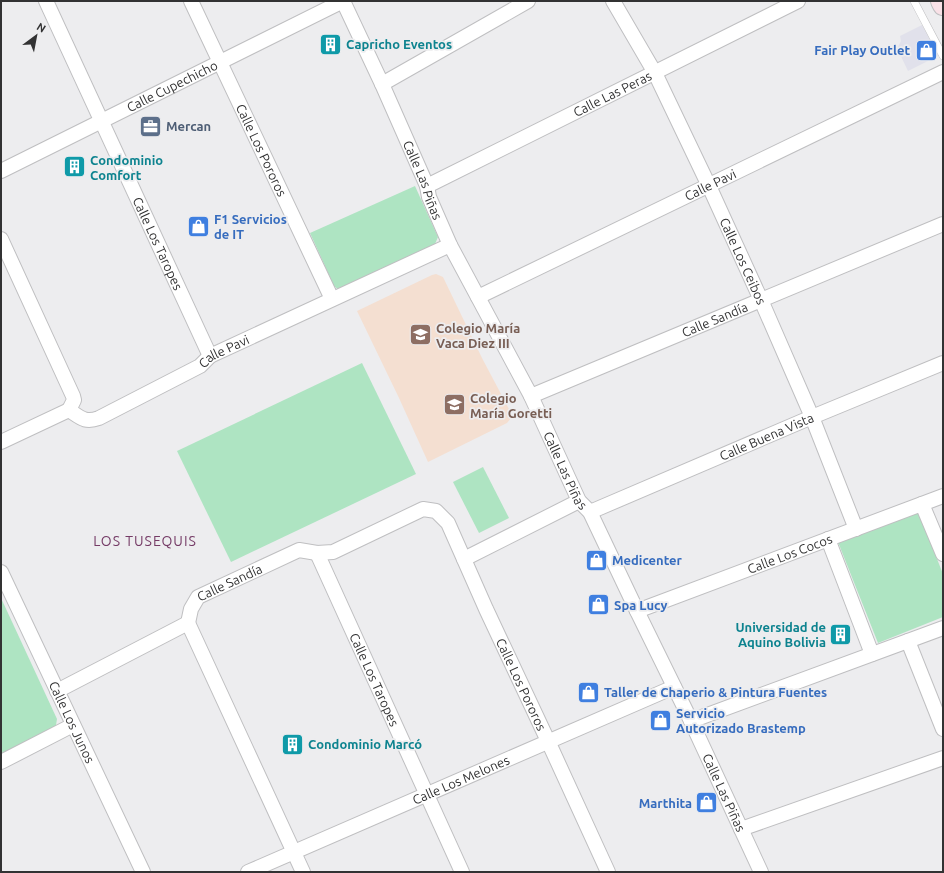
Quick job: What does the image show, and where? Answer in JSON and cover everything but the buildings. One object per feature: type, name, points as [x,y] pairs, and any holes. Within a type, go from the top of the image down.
[{"type":"main road","points":[[941,1],[943,5]]},
{"type":"street","name":"Calle Los Taropes","points":[[46,1],[210,356]]},
{"type":"street","name":"Calle Los Pororos","points":[[191,1],[332,299]]},
{"type":"street","name":"Calle Cupechicho","points":[[1,171],[343,1]]},
{"type":"street","name":"Calle Las Piñas","points":[[343,1],[427,186],[429,197],[450,245],[531,396],[579,501],[590,512],[691,721],[761,872]]},
{"type":"street","points":[[382,84],[528,1]]},
{"type":"street","name":"Calle Los Ceibos","points":[[613,1],[655,73],[709,186],[812,417],[856,529]]},
{"type":"street","name":"Calle Las Peras","points":[[427,186],[798,1]]},
{"type":"street","name":"Calle Pavi","points":[[478,297],[943,72]]},
{"type":"street","name":"Calle Sandía","points":[[531,396],[943,224]]},
{"type":"street","points":[[1,240],[74,400],[69,410],[1,442]]},
{"type":"street","name":"Calle Pavi","points":[[69,410],[84,420],[92,421],[99,418],[200,366],[210,356],[450,245]]},
{"type":"street","name":"Calle Buena Vista","points":[[590,512],[943,363]]},
{"type":"street","name":"Calle Los Cocos","points":[[637,611],[943,496]]},
{"type":"street","points":[[464,559],[579,501]]},
{"type":"street","points":[[922,504],[943,554]]},
{"type":"street","name":"Calle Los Pororos","points":[[423,509],[436,511],[448,522],[486,609],[608,872]]},
{"type":"street","name":"Calle Sandía","points":[[188,623],[191,609],[198,597],[300,550],[317,553],[333,552],[423,509]]},
{"type":"street","points":[[828,539],[872,654]]},
{"type":"street","name":"Calle Los Taropes","points":[[317,553],[462,872]]},
{"type":"street","name":"Calle Los Junos","points":[[1,572],[143,872]]},
{"type":"street","points":[[57,691],[188,623],[303,872]]},
{"type":"street","points":[[691,721],[943,628]]},
{"type":"street","points":[[908,641],[943,729]]},
{"type":"street","name":"Calle Los Melones","points":[[248,872],[674,687]]},
{"type":"street","points":[[1,762],[73,725]]},
{"type":"street","points":[[741,829],[943,758]]},
{"type":"lane","points":[[914,1],[943,56]]},
{"type":"shaded area","points":[[922,25],[940,55],[908,71],[898,50],[901,41],[900,36]]},
{"type":"shaded area","points":[[436,274],[443,277],[482,358],[511,413],[511,418],[507,423],[428,462],[357,311]]},
{"type":"green space","points":[[415,186],[438,237],[435,244],[339,290],[334,286],[310,233]]},
{"type":"green space","points":[[362,363],[416,474],[231,562],[177,451]]},
{"type":"green space","points":[[483,467],[509,518],[479,533],[453,482]]},
{"type":"green space","points":[[918,511],[943,574],[943,617],[878,643],[838,542]]},
{"type":"green space","points":[[1,598],[57,719],[56,725],[52,730],[1,756]]},
{"type":"place","name":"Capricho Eventos","points":[[331,44]]},
{"type":"place","name":"Fair Play Outlet","points":[[926,50]]},
{"type":"place","name":"Mercan","points":[[150,126]]},
{"type":"place","name":"Condominio Comfort","points":[[74,167]]},
{"type":"place","name":"F1 Servicios de IT","points":[[199,226]]},
{"type":"place","name":"Colegio María Vaca Diez III","points":[[420,335]]},
{"type":"place","name":"Colegio María Goretti","points":[[455,405]]},
{"type":"place","name":"Medicenter","points":[[596,560]]},
{"type":"place","name":"Spa Lucy","points":[[598,605]]},
{"type":"place","name":"Universidad de Aquino Bolivia","points":[[841,634]]},
{"type":"place","name":"Taller de Chaperio & Pintura Fuentes","points":[[589,692]]},
{"type":"place","name":"Servicio Autorizado Brastemp","points":[[661,720]]},
{"type":"place","name":"Condominio Marcó","points":[[292,744]]},
{"type":"place","name":"Marthita","points":[[707,803]]},
{"type":"district","name":"LOS TUSEQUIS","points":[[145,541]]}]
